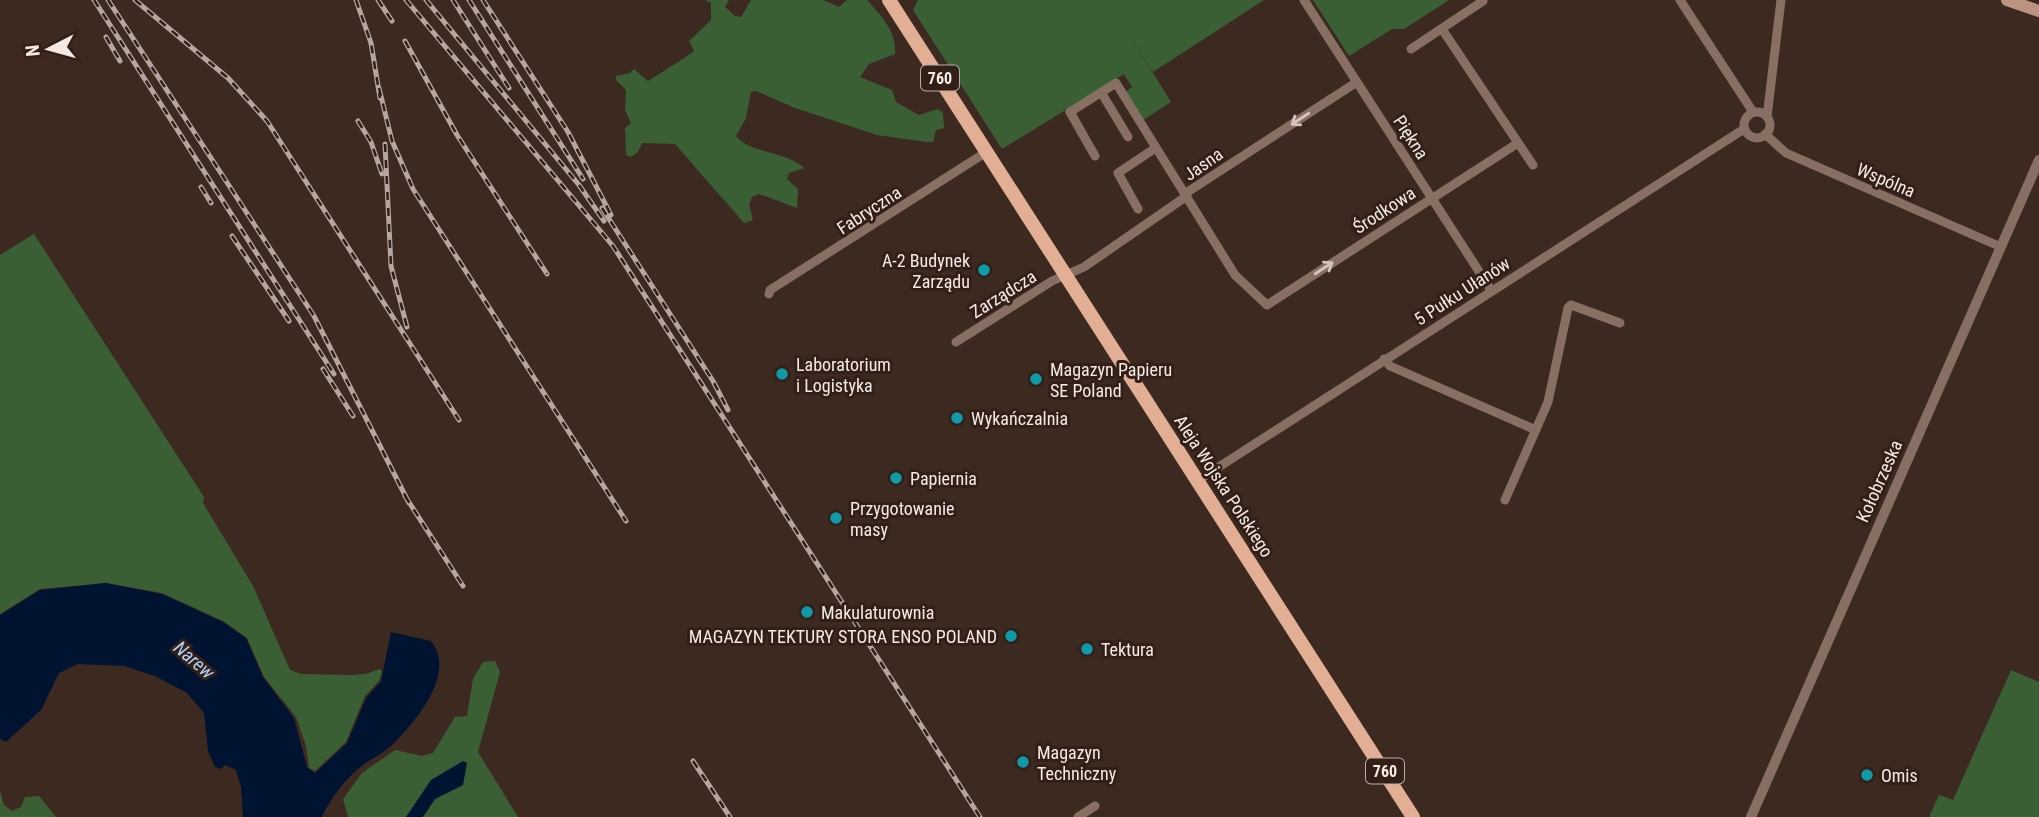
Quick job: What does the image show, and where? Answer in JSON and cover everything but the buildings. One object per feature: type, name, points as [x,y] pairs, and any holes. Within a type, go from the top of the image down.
[{"type":"main road","points":[[2007,0],[2039,11]]},
{"type":"main road","name":"Aleja Wojska Polskiego","points":[[894,2],[1413,817]]},
{"type":"street","name":"Piękna","points":[[1304,0],[1491,290]]},
{"type":"street","points":[[1680,0],[1753,112],[1767,117]]},
{"type":"street","points":[[1753,112],[1746,117],[1745,129],[1754,137],[1765,134],[1769,128],[1767,117],[1781,0]]},
{"type":"street","points":[[1411,49],[1483,1]]},
{"type":"street","points":[[1442,29],[1533,166]]},
{"type":"street","name":"Jasna","points":[[1068,275],[1184,198],[1189,191],[1357,82]]},
{"type":"street","points":[[1095,156],[1069,114],[1116,83],[1184,198]]},
{"type":"street","points":[[1101,92],[1128,137]]},
{"type":"street","name":"5 Pułku Ułanów","points":[[1197,481],[1745,129]]},
{"type":"street","name":"Wspólna","points":[[1765,134],[1786,153],[2001,247]]},
{"type":"street","name":"Środkowa","points":[[1184,198],[1235,275],[1266,305],[1518,143]]},
{"type":"street","points":[[1138,209],[1118,173],[1154,149]]},
{"type":"street","name":"Fabryczna","points":[[769,294],[770,290],[988,151]]},
{"type":"street","name":"Kołobrzeska","points":[[1752,817],[2039,160]]},
{"type":"street","name":"Zarządcza","points":[[956,342],[1068,275]]},
{"type":"street","points":[[1505,500],[1550,395],[1569,306],[1620,323]]},
{"type":"street","points":[[1384,359],[1390,366],[1536,430]]},
{"type":"street","points":[[1078,817],[1095,806]]},
{"type":"green space","points":[[705,0],[729,0],[725,7],[735,16],[741,17],[751,0],[823,0],[839,7],[847,0],[867,0],[891,31],[895,54],[869,64],[860,77],[892,90],[896,102],[919,115],[938,109],[943,113],[944,128],[936,130],[933,142],[877,135],[795,108],[756,91],[751,92],[746,118],[736,136],[751,146],[788,158],[804,168],[789,173],[787,179],[798,189],[797,208],[759,194],[752,197],[749,204],[753,220],[744,223],[675,144],[642,143],[638,152],[631,157],[626,155],[625,128],[631,123],[625,110],[626,90],[616,80],[616,76],[630,73],[634,69],[648,81],[692,53],[694,51],[689,41],[711,20],[711,3]]},
{"type":"green space","points":[[918,0],[1264,0],[1153,72],[1130,36],[1171,102],[1142,121],[1125,92],[1132,87],[1124,74],[1002,149],[913,10]]},
{"type":"green space","points":[[1313,0],[1449,0],[1404,29],[1392,29],[1349,56]]},
{"type":"green space","points":[[34,234],[204,497],[203,503],[253,586],[290,670],[301,674],[350,675],[366,674],[379,669],[382,671],[379,681],[365,696],[346,742],[315,771],[309,768],[306,746],[296,717],[264,677],[247,638],[223,621],[162,593],[106,583],[40,589],[0,614],[0,255]]},
{"type":"green space","points":[[495,661],[500,672],[478,752],[518,817],[348,817],[343,799],[362,773],[395,750],[422,756],[433,753],[455,717],[467,716],[473,679],[483,662]]},
{"type":"green space","points":[[2011,670],[2039,682],[2039,817],[1929,817],[1939,795],[1953,800]]},
{"type":"green space","points":[[0,791],[4,805],[12,811],[21,807],[25,797],[39,796],[56,817],[0,817]]},
{"type":"water","name":"Narew","points":[[106,583],[162,594],[223,622],[246,638],[263,677],[294,718],[307,767],[315,773],[347,743],[366,698],[381,681],[391,632],[431,641],[438,654],[436,682],[412,723],[389,748],[347,779],[322,817],[243,817],[241,787],[236,770],[225,765],[221,769],[215,767],[208,751],[204,713],[187,693],[155,676],[124,666],[78,664],[59,673],[41,710],[6,742],[0,739],[0,615],[40,590]]},
{"type":"water","points":[[463,761],[467,763],[463,785],[435,799],[423,817],[406,817],[431,780]]},
{"type":"railway","points":[[94,0],[334,374]]},
{"type":"railway","points":[[108,0],[314,316],[409,503]]},
{"type":"railway","points":[[135,0],[228,78],[267,121],[459,420]]},
{"type":"railway","points":[[356,0],[371,43],[380,98]]},
{"type":"railway","points":[[378,0],[392,21]]},
{"type":"railway","points":[[406,0],[613,246],[980,817]]},
{"type":"railway","points":[[426,0],[579,185],[604,221]]},
{"type":"railway","points":[[453,0],[509,88]]},
{"type":"railway","points":[[469,0],[583,179]]},
{"type":"railway","points":[[483,0],[568,132],[611,215]]},
{"type":"railway","points":[[106,37],[120,61]]},
{"type":"railway","points":[[405,41],[457,135],[547,274]]},
{"type":"railway","points":[[379,88],[392,141],[413,189],[626,521]]},
{"type":"railway","points":[[358,121],[371,142],[382,174]]},
{"type":"railway","points":[[385,144],[391,266],[407,327]]},
{"type":"railway","points":[[201,187],[211,203]]},
{"type":"railway","points":[[602,208],[713,381],[728,410]]},
{"type":"railway","points":[[232,236],[289,321]]},
{"type":"railway","points":[[323,369],[353,416]]},
{"type":"railway","points":[[405,496],[463,586]]},
{"type":"railway","points":[[693,761],[730,817]]},
{"type":"place","name":"A-2 Budynek Zarządu","points":[[984,270]]},
{"type":"place","name":"Laboratorium i Logistyka","points":[[782,374]]},
{"type":"place","name":"Magazyn Papieru SE Poland","points":[[1036,379]]},
{"type":"place","name":"Wykańczalnia","points":[[957,418]]},
{"type":"place","name":"Papiernia","points":[[896,478]]},
{"type":"place","name":"Przygotowanie masy","points":[[836,518]]},
{"type":"place","name":"Makulaturownia","points":[[807,612]]},
{"type":"place","name":"MAGAZYN TEKTURY STORA ENSO POLAND","points":[[1011,636]]},
{"type":"place","name":"Tektura","points":[[1087,649]]},
{"type":"place","name":"Magazyn Techniczny","points":[[1023,762]]},
{"type":"place","name":"Omis","points":[[1867,775]]}]
